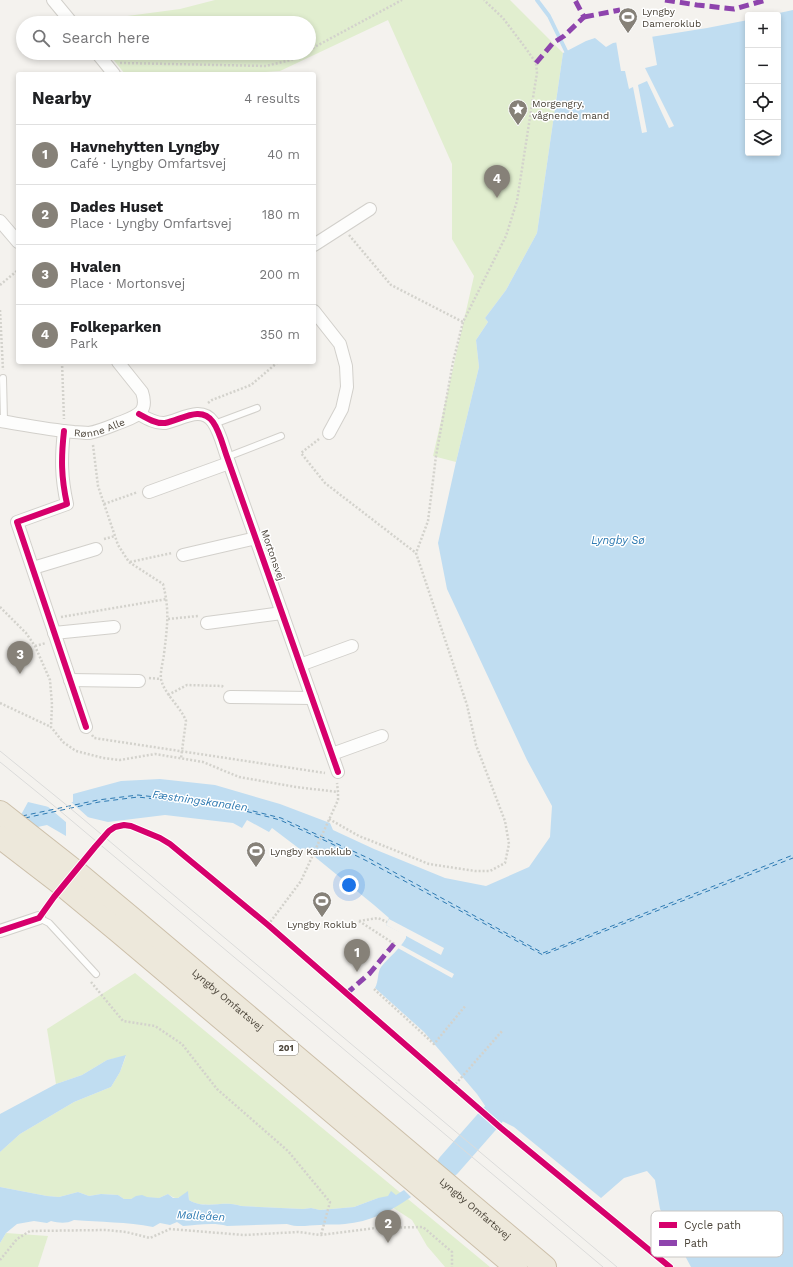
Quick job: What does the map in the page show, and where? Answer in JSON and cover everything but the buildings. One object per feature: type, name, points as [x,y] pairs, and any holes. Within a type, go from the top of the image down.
[{"type":"highway","name":"Lyngby Omfartsvej","points":[[2,814],[26,831],[134,920],[545,1267]]},
{"type":"highway","name":"Lyngby Omfartsvej","points":[[0,837],[107,922],[516,1267]]},
{"type":"street","points":[[53,0],[66,16]]},
{"type":"street","points":[[102,60],[112,72]]},
{"type":"street","points":[[316,244],[370,209]]},
{"type":"street","points":[[0,221],[16,240]]},
{"type":"street","points":[[316,314],[340,344],[346,366],[347,387],[342,409],[328,433]]},
{"type":"street","points":[[120,364],[142,392],[141,409],[154,422],[164,423],[197,413],[210,418],[214,424]]},
{"type":"street","name":"Rønne Alle","points":[[2,421],[64,431],[92,432],[111,426],[141,409]]},
{"type":"street","name":"Mortonsvej","points":[[214,424],[256,538],[332,754],[337,773]]},
{"type":"street","points":[[64,431],[61,456],[63,486],[67,504],[17,522],[86,727]]},
{"type":"street","points":[[149,492],[228,460]]},
{"type":"street","name":"Mortonsvej","points":[[183,555],[256,538]]},
{"type":"street","points":[[33,568],[96,549]]},
{"type":"street","points":[[207,623],[282,613]]},
{"type":"street","points":[[54,633],[114,627]]},
{"type":"street","points":[[300,664],[352,646]]},
{"type":"street","points":[[70,680],[139,681]]},
{"type":"street","points":[[230,697],[312,698]]},
{"type":"street","points":[[332,754],[382,736]]},
{"type":"street","points":[[0,931],[39,918]]},
{"type":"lane","points":[[2,421],[4,378]]},
{"type":"lane","points":[[214,424],[257,408]]},
{"type":"lane","points":[[228,460],[281,436]]},
{"type":"lane","points":[[39,918],[49,923],[96,974]]},
{"type":"path","points":[[316,46],[402,0]]},
{"type":"path","points":[[416,553],[428,521],[436,456],[463,322],[506,236],[517,201],[537,73],[536,63],[527,50],[502,18],[484,0]]},
{"type":"path","points":[[105,64],[131,62],[266,66],[291,60]]},
{"type":"path","points":[[342,227],[391,285],[463,322]]},
{"type":"path","points":[[0,285],[16,272]]},
{"type":"path","points":[[0,310],[4,378]]},
{"type":"path","points":[[62,364],[64,431]]},
{"type":"path","points":[[197,413],[212,400],[251,385],[276,364]]},
{"type":"path","points":[[92,432],[98,486],[118,545],[129,562],[163,584],[167,599],[168,619],[161,679],[168,695],[184,716],[186,721],[181,758]]},
{"type":"path","points":[[328,433],[301,453],[325,483],[416,553],[467,705],[476,745],[505,821],[508,844],[505,863],[490,871],[475,871],[429,864],[359,836],[330,818]]},
{"type":"path","points":[[104,504],[139,492],[149,492]]},
{"type":"path","points":[[129,562],[170,553],[183,555]]},
{"type":"path","points":[[50,618],[167,599]]},
{"type":"path","points":[[0,607],[26,633],[35,646],[50,680],[52,705],[51,727]]},
{"type":"path","points":[[168,619],[203,616],[207,623]]},
{"type":"path","points":[[168,695],[187,685],[222,686],[230,697]]},
{"type":"path","points":[[0,703],[51,727],[63,742],[76,751],[103,758],[120,760],[155,754],[181,758],[203,762],[239,777],[296,787],[338,792]]},
{"type":"path","points":[[86,727],[94,738],[337,773],[338,800],[330,818],[301,880],[268,925]]},
{"type":"path","points":[[387,922],[378,918],[359,922],[396,945]]},
{"type":"path","points":[[262,920],[273,930]]},
{"type":"path","points":[[88,978],[123,1021],[155,1026],[182,1044],[217,1089],[288,1151],[330,1202],[321,1234]]},
{"type":"path","points":[[374,988],[434,1044],[466,1005]]},
{"type":"path","points":[[453,1087],[503,1030]]},
{"type":"path","points":[[447,1082],[459,1092]]},
{"type":"path","points":[[0,1260],[17,1239],[30,1231],[106,1230],[126,1232],[150,1238],[170,1229],[244,1235],[298,1232],[321,1234],[375,1228],[423,1227],[452,1252],[452,1267]]},
{"type":"green space","points":[[215,0],[510,0],[563,53],[537,233],[506,290],[485,318],[488,322],[476,340],[479,367],[456,462],[433,456],[474,276],[452,239],[452,164],[388,20],[316,54],[316,16],[127,16],[180,9]]},
{"type":"green space","points":[[114,60],[303,60],[280,71],[265,72],[123,72]]},
{"type":"green space","points":[[135,973],[490,1267],[445,1267],[427,1246],[412,1220],[378,1198],[354,1207],[320,1210],[311,1208],[303,1209],[241,1206],[232,1204],[199,1204],[189,1200],[188,1192],[178,1198],[168,1194],[159,1198],[136,1197],[124,1199],[118,1195],[101,1194],[89,1196],[78,1192],[59,1197],[47,1196],[0,1187],[0,1152],[20,1134],[74,1102],[111,1087],[120,1072],[126,1056],[107,1060],[82,1075],[56,1084],[47,1029]]},
{"type":"green space","points":[[6,1233],[48,1236],[38,1267],[0,1267],[0,1243]]},
{"type":"water","name":"Lyngby Sø","points":[[793,10],[793,1267],[691,1267],[686,1257],[783,1257],[783,1211],[661,1211],[655,1180],[647,1171],[624,1178],[601,1198],[514,1127],[492,1116],[477,1094],[424,1032],[375,988],[381,967],[401,946],[406,938],[406,935],[386,925],[389,918],[374,905],[304,848],[301,850],[272,828],[269,832],[247,820],[242,828],[233,823],[165,815],[108,822],[87,817],[66,821],[66,836],[47,825],[0,835],[22,813],[28,802],[49,807],[73,802],[73,794],[121,781],[160,779],[215,785],[280,804],[330,823],[333,830],[374,849],[445,878],[486,886],[529,867],[550,837],[552,806],[527,760],[447,589],[438,543],[479,367],[476,340],[488,322],[485,318],[506,290],[537,233],[563,53],[595,38],[606,47],[613,43],[745,21],[745,156],[781,156],[781,13]]},
{"type":"water","points":[[126,1055],[120,1072],[111,1087],[74,1102],[20,1134],[0,1152],[0,1114],[56,1084],[82,1075],[107,1060]]},
{"type":"water","points":[[0,1187],[47,1196],[59,1197],[78,1192],[89,1196],[101,1194],[118,1195],[124,1199],[131,1199],[142,1195],[159,1198],[168,1194],[173,1198],[178,1198],[188,1191],[189,1200],[199,1204],[232,1204],[241,1206],[303,1209],[311,1208],[320,1210],[354,1207],[388,1196],[391,1191],[396,1195],[404,1190],[411,1197],[380,1215],[354,1223],[300,1226],[287,1224],[227,1226],[211,1224],[183,1226],[177,1222],[170,1225],[160,1223],[153,1227],[123,1223],[74,1220],[62,1223],[51,1221],[47,1223],[34,1221],[17,1224],[6,1233],[0,1243]]},
{"type":"pier","points":[[652,35],[657,65],[645,68],[674,126],[669,128],[647,81],[638,85],[647,132],[642,133],[633,87],[629,89],[625,71],[621,71],[616,41]]},
{"type":"pier","points":[[70,801],[89,818],[67,823],[47,806]]},
{"type":"pier","points":[[389,919],[444,948],[441,955],[386,925]]},
{"type":"pier","points":[[399,944],[454,974],[452,978],[396,947]]},
{"type":"waterway","points":[[537,0],[549,16],[566,51]]},
{"type":"waterway","name":"Mølleåen","points":[[449,1165],[492,1116]]},
{"type":"ferry route","points":[[22,816],[98,800],[138,795],[233,806],[281,818],[368,858],[543,953],[793,855]]},
{"type":"ferry route","points":[[25,818],[99,802],[138,797],[233,808],[269,817],[280,820],[367,861],[543,955],[793,858]]},
{"type":"tram line","points":[[0,751],[617,1267]]},
{"type":"tram line","points":[[0,762],[603,1267]]},
{"type":"marked path","points":[[536,63],[553,43],[564,36],[584,17],[575,0]]},
{"type":"marked path","points":[[665,0],[734,9],[766,0]]},
{"type":"marked path","points":[[584,17],[620,10]]},
{"type":"marked path","points":[[346,994],[370,973],[394,944]]},
{"type":"cycle path","points":[[139,414],[158,423],[165,423],[197,414],[208,417],[213,422],[221,439],[338,772]]},
{"type":"cycle path","points":[[64,431],[62,468],[67,504],[17,522],[86,727]]},
{"type":"cycle path","points":[[0,931],[39,918],[54,897],[95,847],[109,831],[115,827],[124,825],[131,826],[160,838],[170,844],[268,925],[501,1128],[651,1251]]},
{"type":"cycle path","points":[[658,1257],[670,1267]]},
{"type":"place","name":"Lyngby Dameroklub","points":[[628,34]]},
{"type":"place","name":"Morgengry, vågnende mand","points":[[518,126]]},
{"type":"place","name":"Folkeparken","points":[[497,198]]},
{"type":"place","name":"Hvalen","points":[[20,674]]},
{"type":"place","name":"Lyngby Kanoklub","points":[[256,868]]},
{"type":"place","name":"Lyngby Roklub","points":[[322,918]]},
{"type":"place","name":"Havnehytten Lyngby","points":[[357,972]]},
{"type":"place","name":"Dades Huset","points":[[388,1243]]},
{"type":"water label","name":"Fæstningskanalen","points":[[200,801]]}]
